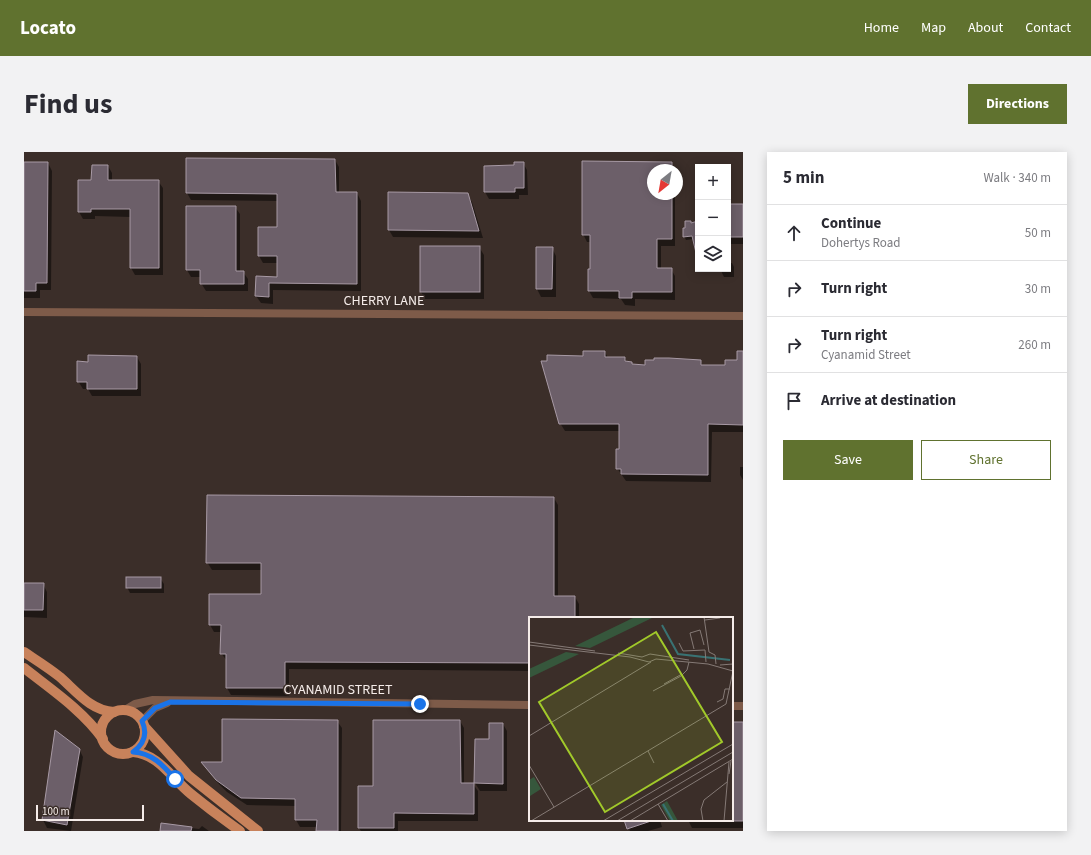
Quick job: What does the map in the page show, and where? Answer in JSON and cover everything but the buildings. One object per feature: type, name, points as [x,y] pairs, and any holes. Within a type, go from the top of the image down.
[{"type":"main road","points":[[24,652],[59,677],[95,708],[114,712],[125,710],[132,712],[188,776],[258,831]]},
{"type":"main road","points":[[24,668],[74,708],[93,726],[103,739]]},
{"type":"main road","points":[[114,712],[108,716],[102,727],[105,745],[121,754],[140,752],[152,757],[163,766],[189,793],[240,831]]},
{"type":"main road","points":[[133,752],[142,744],[144,738],[143,723]]},
{"type":"street","name":"CHERRY LANE","points":[[24,312],[743,316]]},
{"type":"street","name":"CYANAMID STREET","points":[[125,710],[144,701],[529,705]]},
{"type":"street","name":"CYANAMID STREET","points":[[143,723],[155,708],[170,702]]},
{"type":"route","points":[[175,779],[152,757],[140,752],[133,752],[142,744],[144,738],[145,732],[142,721],[150,712],[160,705],[170,702],[420,704]]}]
